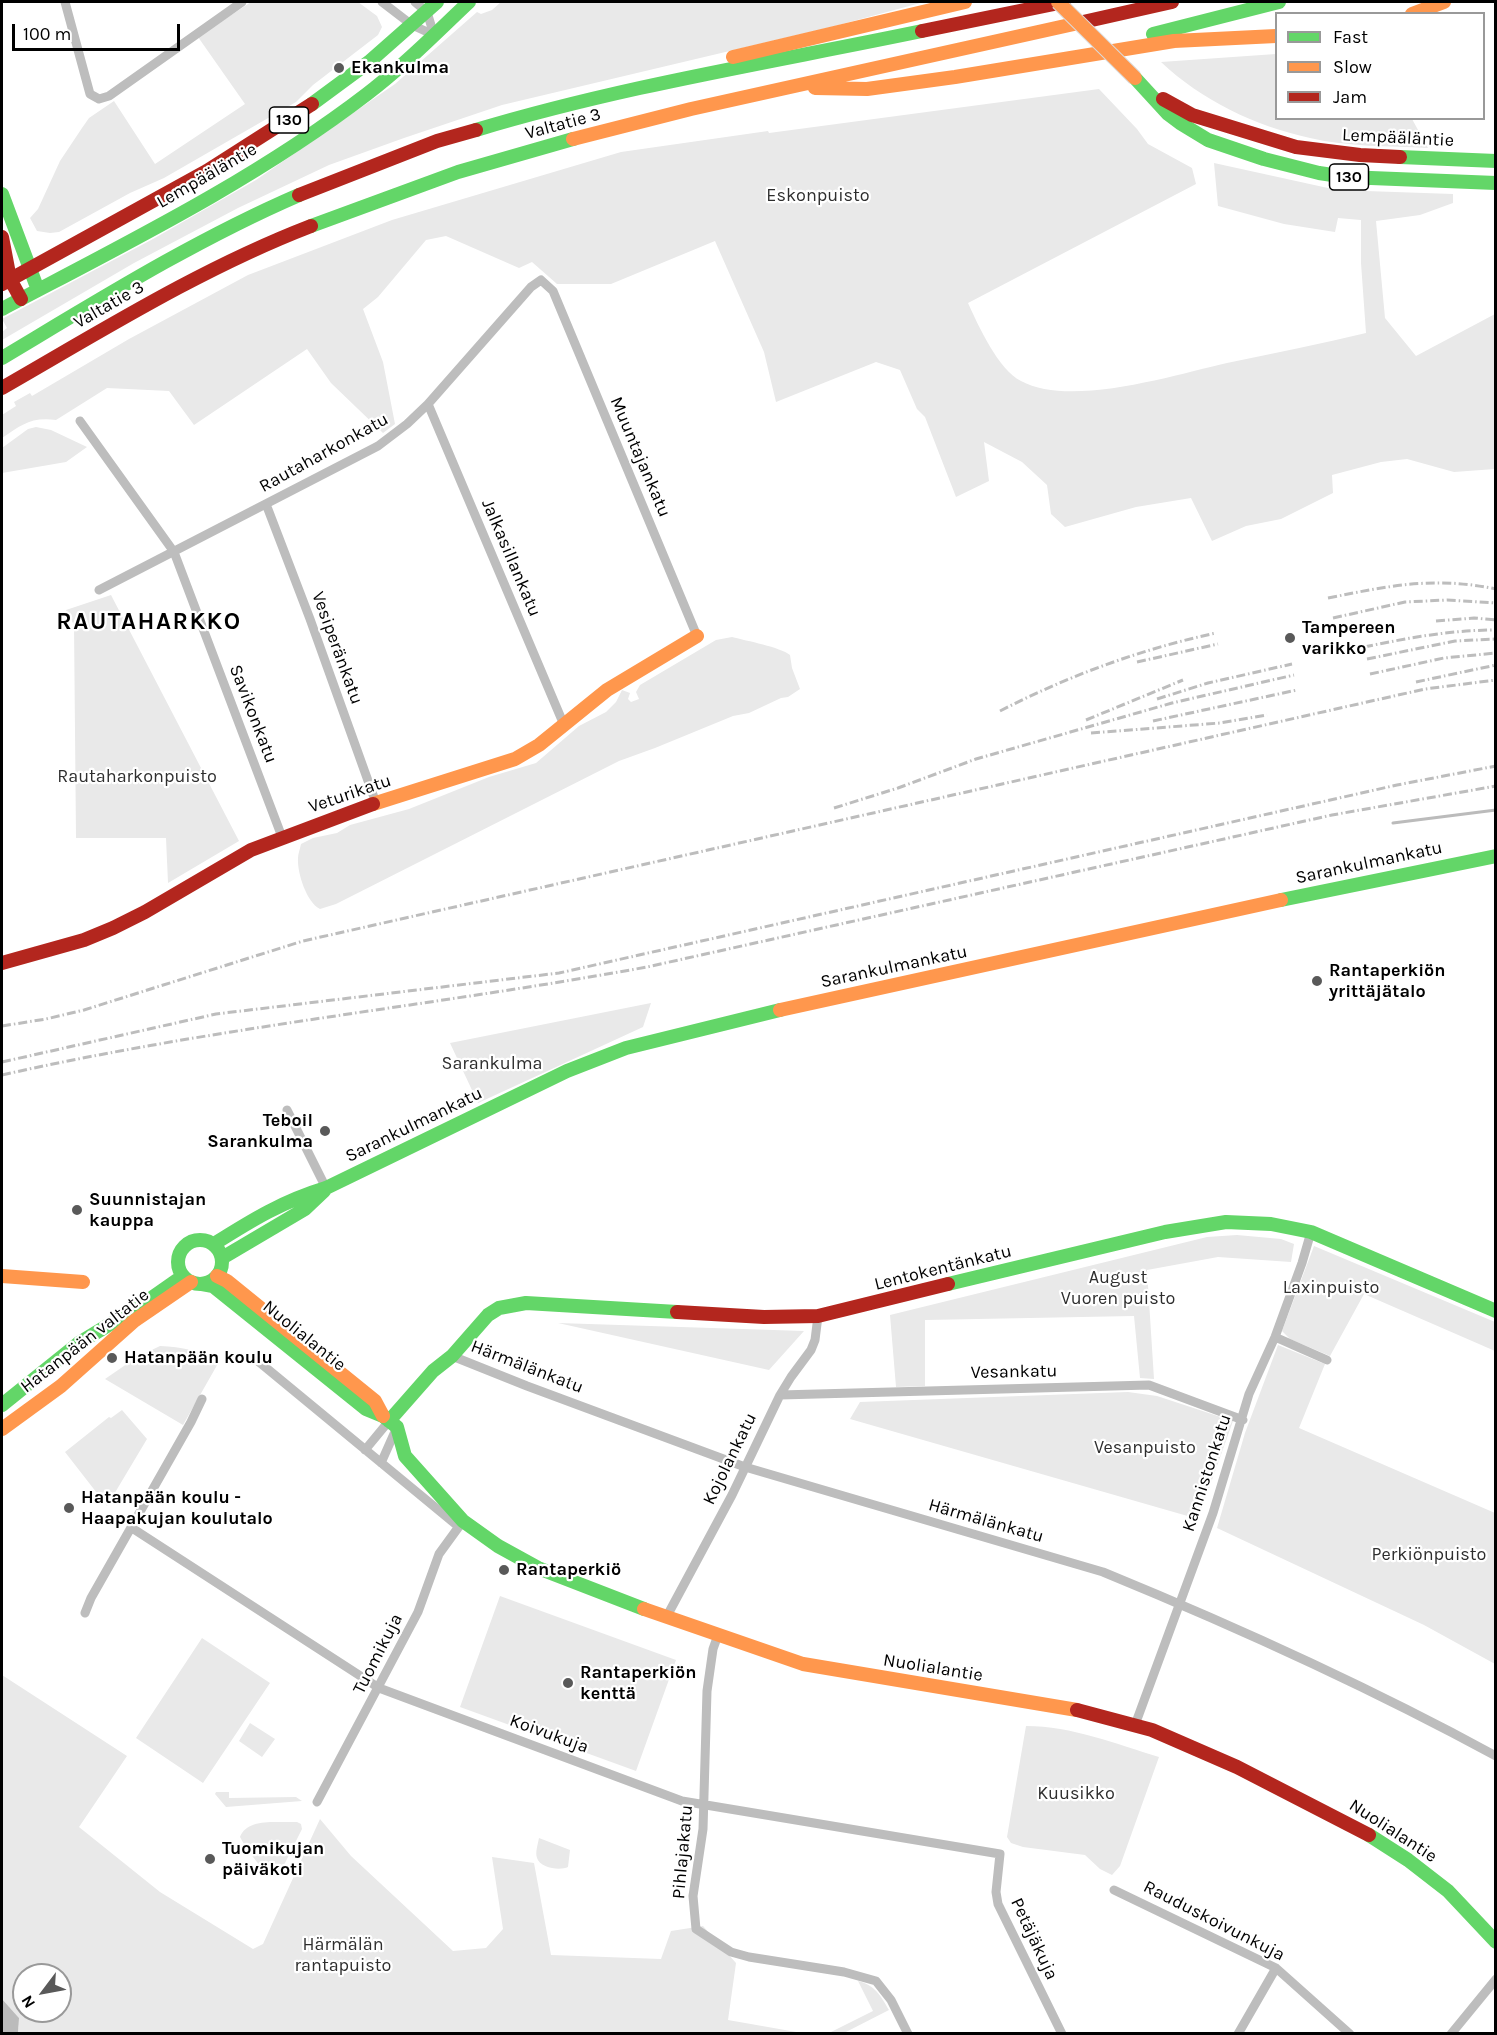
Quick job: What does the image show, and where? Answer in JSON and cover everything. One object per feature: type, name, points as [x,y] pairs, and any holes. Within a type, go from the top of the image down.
[{"type":"main road","name":"Lempääläntie","points":[[6,281],[193,178],[286,121],[372,60],[437,2]]},
{"type":"main road","name":"Lempääläntie","points":[[2,309],[151,230],[275,157],[366,95],[403,64],[468,2]]},
{"type":"main road","points":[[679,78],[709,63],[965,2]]},
{"type":"main road","name":"Lempääläntie","points":[[1058,2],[1168,114],[1208,140],[1264,159],[1319,173],[1346,177],[1496,183]]},
{"type":"main road","name":"Valtatie 3","points":[[2,358],[109,294],[246,218],[335,180],[437,141],[535,112],[679,78],[771,62],[1064,2]]},
{"type":"main road","name":"Valtatie 3","points":[[2,388],[175,289],[264,244],[458,172],[580,137],[691,109],[792,88],[876,66],[1172,2]]},
{"type":"main road","points":[[1047,61],[1279,2]]},
{"type":"main road","points":[[1417,12],[1444,2]]},
{"type":"main road","points":[[792,88],[867,89],[1174,40],[1275,36]]},
{"type":"main road","name":"Lempääläntie","points":[[1135,78],[1162,99],[1186,112],[1296,147],[1360,155],[1496,161]]},
{"type":"main road","points":[[2,194],[38,290]]},
{"type":"main road","points":[[2,237],[6,281],[21,299]]},
{"type":"main road","name":"Veturikatu","points":[[2,963],[84,940],[113,928],[145,912],[251,850],[282,837],[376,803],[515,759],[539,746],[607,690],[697,636]]},
{"type":"main road","name":"Sarankulmankatu","points":[[214,1245],[278,1205],[326,1188],[567,1071],[626,1048],[870,990],[1496,856]]},
{"type":"main road","name":"Sarankulmankatu","points":[[222,1258],[305,1209],[326,1188]]},
{"type":"main road","name":"Lentokentänkatu","points":[[390,1421],[433,1371],[452,1356],[488,1315],[499,1308],[514,1304],[569,1305],[764,1317],[818,1316],[1205,1225],[1250,1222],[1311,1232],[1496,1311]]},
{"type":"main road","points":[[199,1240],[214,1245],[222,1258],[217,1276],[210,1281],[192,1281],[179,1269],[178,1260],[184,1246],[199,1240]]},
{"type":"main road","points":[[2,1276],[83,1282]]},
{"type":"main road","name":"Nuolialantie","points":[[217,1276],[227,1281],[375,1401],[390,1421],[405,1456],[461,1524],[538,1568],[602,1594],[803,1664],[1091,1712],[1152,1730],[1237,1767],[1355,1826],[1435,1880],[1496,1942]]},
{"type":"main road","name":"Hatanpään valtatie","points":[[2,1405],[99,1329],[143,1304],[192,1281]]},
{"type":"main road","name":"Hatanpään valtatie","points":[[2,1429],[61,1386],[134,1321],[192,1281]]},
{"type":"main road","name":"Nuolialantie","points":[[192,1281],[213,1286],[366,1409],[390,1421]]},
{"type":"street","points":[[65,2],[90,94],[99,99],[109,96],[242,2]]},
{"type":"street","points":[[382,2],[412,25],[434,35]]},
{"type":"street","points":[[415,2],[426,12],[434,35]]},
{"type":"street","name":"Rautaharkonkatu","points":[[99,590],[378,446],[407,424],[428,404],[531,287],[541,280],[553,291]]},
{"type":"street","name":"Muuntajankatu","points":[[553,291],[697,636]]},
{"type":"street","name":"Jalkasillankatu","points":[[428,404],[564,725]]},
{"type":"street","name":"Savikonkatu","points":[[80,421],[174,552],[282,837]]},
{"type":"street","name":"Vesiperänkatu","points":[[266,504],[376,803]]},
{"type":"street","points":[[287,1110],[326,1188]]},
{"type":"street","name":"Kannistonkatu","points":[[1135,1725],[1213,1513],[1249,1394],[1275,1337],[1311,1232]]},
{"type":"street","name":"Kojolankatu","points":[[667,1616],[780,1395],[790,1377],[812,1350],[818,1316]]},
{"type":"street","points":[[1275,1337],[1327,1359]]},
{"type":"street","name":"Härmälänkatu","points":[[452,1356],[745,1467],[1103,1572],[1363,1686],[1496,1756]]},
{"type":"street","points":[[253,1357],[381,1463],[461,1524]]},
{"type":"street","name":"Vesankatu","points":[[780,1395],[1149,1385],[1243,1420]]},
{"type":"street","points":[[85,1613],[91,1598],[202,1399]]},
{"type":"street","points":[[365,1450],[390,1421]]},
{"type":"street","points":[[381,1463],[390,1421]]},
{"type":"street","name":"Tuomikuja","points":[[317,1802],[418,1612],[439,1554],[461,1524]]},
{"type":"street","name":"Koivukuja","points":[[132,1528],[379,1688],[682,1801],[1000,1854]]},
{"type":"street","name":"Pihlajakatu","points":[[718,1635],[713,1649],[706,1691],[703,1829],[693,1896],[696,1929],[731,1952],[844,1972],[876,1981],[891,2000],[908,2034]]},
{"type":"street","name":"Petäjäkuja","points":[[1000,1854],[996,1892],[998,1904],[1062,2034]]},
{"type":"street","name":"Rauduskoivunkuja","points":[[1114,1890],[1276,1968],[1350,2034]]},
{"type":"street","points":[[1238,2034],[1276,1968]]},
{"type":"street","points":[[1451,2034],[1496,1979]]},
{"type":"green space","points":[[251,2],[358,2],[377,16],[382,27],[378,35],[313,85],[296,102],[164,178],[130,193],[59,232],[37,231],[30,218],[38,209],[60,161],[89,118],[114,101],[155,164],[245,104],[198,37]]},
{"type":"green space","points":[[501,2],[924,2],[835,26],[502,105],[329,165],[238,208],[134,263],[2,340],[2,332],[7,328],[2,319],[153,239],[256,180],[395,84],[477,12],[481,14],[492,10]]},
{"type":"green space","points":[[1275,54],[1275,120],[1413,120],[1428,148],[1339,143],[1289,133],[1249,119],[1211,100],[1161,62]]},
{"type":"green space","name":"Eskonpuisto","points":[[1099,89],[1148,144],[1192,168],[1196,184],[968,303],[990,346],[1013,375],[1021,381],[1042,388],[1066,391],[1122,387],[1366,333],[1361,263],[1361,220],[1338,218],[1335,232],[1284,224],[1218,206],[1214,163],[1337,190],[1453,194],[1453,203],[1420,215],[1376,221],[1385,318],[1416,356],[1495,314],[1495,469],[1454,472],[1407,459],[1381,462],[1332,475],[1333,493],[1281,519],[1246,526],[1212,541],[1191,498],[1136,507],[1065,527],[1051,514],[1047,485],[1022,462],[984,442],[989,481],[956,497],[925,417],[917,409],[900,370],[876,362],[776,402],[764,352],[715,241],[611,284],[557,284],[532,262],[519,268],[446,236],[426,240],[378,297],[363,309],[383,362],[395,424],[383,433],[331,383],[307,349],[194,425],[169,391],[107,388],[56,420],[33,421],[2,438],[2,415],[16,406],[14,402],[30,393],[32,396],[129,339],[248,275],[392,220],[621,152]]},
{"type":"green space","points":[[36,427],[51,430],[87,447],[66,462],[2,473],[2,448],[28,429]]},
{"type":"green space","name":"Rautaharkonpuisto","points":[[111,595],[239,841],[168,883],[166,838],[76,838],[74,625],[66,610]]},
{"type":"green space","points":[[732,637],[771,647],[790,655],[800,689],[788,697],[749,713],[733,716],[619,761],[336,904],[320,909],[311,901],[299,871],[298,856],[301,844],[313,838],[337,833],[350,825],[409,809],[489,777],[536,763],[579,726],[606,712],[616,702],[622,690],[630,693],[628,699],[631,702],[639,699],[636,692],[640,685],[716,640]]},
{"type":"green space","name":"Sarankulma","points":[[651,1003],[643,1027],[478,1103],[450,1043]]},
{"type":"green space","name":"August Vuoren puisto","points":[[1237,1235],[1281,1239],[1294,1244],[1291,1262],[1218,1257],[1147,1270],[1154,1379],[1140,1378],[1134,1316],[925,1320],[925,1386],[896,1387],[890,1315],[1207,1237]]},
{"type":"green space","name":"Laxinpuisto","points":[[1314,1246],[1495,1322],[1495,1351],[1364,1294],[1330,1356],[1290,1339],[1282,1331]]},
{"type":"green space","points":[[558,1323],[804,1331],[769,1370]]},
{"type":"green space","name":"Perkiönpuisto","points":[[1278,1345],[1325,1364],[1299,1428],[1495,1513],[1495,1664],[1424,1625],[1217,1528],[1245,1433]]},
{"type":"green space","points":[[160,1346],[191,1350],[220,1360],[183,1425],[105,1379],[137,1357]]},
{"type":"green space","name":"Vesanpuisto","points":[[1128,1392],[1157,1396],[1233,1421],[1198,1519],[850,1419],[860,1402]]},
{"type":"green space","points":[[122,1410],[147,1439],[107,1506],[65,1452],[109,1417],[111,1418]]},
{"type":"green space","name":"Rantaperkiön kenttä","points":[[500,1596],[676,1660],[636,1771],[460,1707]]},
{"type":"green space","points":[[202,1638],[270,1683],[203,1783],[136,1738]]},
{"type":"green space","name":"Härmälän rantapuisto","points":[[2,1675],[127,1756],[79,1827],[160,1892],[253,1949],[263,1944],[320,1819],[351,1856],[453,1951],[486,1948],[503,1929],[492,1857],[534,1863],[551,1955],[661,1959],[671,1931],[703,1926],[736,1963],[728,2020],[802,2033],[18,2034],[19,2023],[72,2023],[72,1963],[12,1963],[12,2010],[2,1999]]},
{"type":"green space","points":[[250,1723],[275,1739],[262,1757],[239,1741]]},
{"type":"green space","name":"Kuusikko","points":[[1026,1726],[1077,1732],[1159,1757],[1120,1866],[1112,1875],[1100,1869],[1085,1855],[1023,1847],[1011,1843],[1007,1837]]},
{"type":"green space","points":[[216,1792],[229,1792],[229,1798],[296,1797],[302,1801],[226,1807],[215,1794]]},
{"type":"green space","points":[[265,1822],[301,1824],[302,1829],[282,1869],[272,1872],[264,1871],[240,1837],[244,1831],[249,1826]]},
{"type":"green space","points":[[539,1838],[570,1850],[568,1867],[551,1868],[539,1861],[536,1853]]},
{"type":"green space","points":[[858,1981],[873,1988],[889,2010],[844,2033],[829,2033],[873,2011]]},
{"type":"shaded area","points":[[2,1999],[12,2010],[12,2023],[19,2023],[18,2033],[2,2033]]},
{"type":"waterway","points":[[1393,823],[1496,810]]},
{"type":"railway","points":[[1328,598],[1411,584],[1452,583],[1496,589]]},
{"type":"railway","points":[[1333,618],[1405,602],[1447,600],[1496,603]]},
{"type":"railway","points":[[1436,621],[1474,618],[1496,620]]},
{"type":"railway","points":[[1364,647],[1446,633],[1496,630]]},
{"type":"railway","points":[[1000,711],[1052,686],[1105,665],[1160,647],[1216,633]]},
{"type":"railway","points":[[1367,659],[1455,641],[1496,639]]},
{"type":"railway","points":[[1137,662],[1218,644]]},
{"type":"railway","points":[[1370,674],[1444,658],[1496,653]]},
{"type":"railway","points":[[1157,699],[1208,683],[1292,664]]},
{"type":"railway","points":[[1416,682],[1496,665]]},
{"type":"railway","points":[[834,808],[898,788],[976,759],[1172,703],[1294,675]]},
{"type":"railway","points":[[1086,720],[1183,680]]},
{"type":"railway","points":[[2,1026],[84,1010],[303,941],[1425,689],[1496,680]]},
{"type":"railway","points":[[1153,721],[1297,690]]},
{"type":"railway","points":[[1091,733],[1220,723],[1267,715]]},
{"type":"railway","points":[[2,1062],[216,1014],[559,973],[1397,785],[1496,766]]},
{"type":"railway","points":[[2,1075],[163,1043],[647,967],[1332,815],[1496,786]]},
{"type":"traffic: fast","points":[[312,104],[369,62],[437,2]]},
{"type":"traffic: fast","points":[[2,309],[143,235],[280,155],[381,83],[469,2]]},
{"type":"traffic: fast","points":[[1153,34],[1279,2]]},
{"type":"traffic: fast","points":[[476,130],[586,100],[922,31]]},
{"type":"traffic: fast","points":[[1135,78],[1168,114],[1180,123],[1208,140],[1264,159],[1319,173],[1346,177],[1496,183]]},
{"type":"traffic: fast","points":[[311,226],[458,172],[573,139]]},
{"type":"traffic: fast","points":[[1400,157],[1496,161]]},
{"type":"traffic: fast","points":[[2,194],[38,290]]},
{"type":"traffic: fast","points":[[2,358],[185,251],[299,195]]},
{"type":"traffic: fast","points":[[1281,900],[1496,856]]},
{"type":"traffic: fast","points":[[214,1244],[282,1205],[326,1188],[567,1071],[626,1048],[780,1010]]},
{"type":"traffic: fast","points":[[222,1258],[305,1209],[324,1191]]},
{"type":"traffic: fast","points":[[948,1284],[1165,1232],[1226,1222],[1271,1224],[1311,1232],[1496,1311]]},
{"type":"traffic: fast","points":[[200,1240],[215,1247],[222,1262],[215,1277],[200,1284],[185,1277],[178,1262],[185,1247],[200,1240]]},
{"type":"traffic: fast","points":[[2,1405],[79,1343],[143,1304],[183,1276]]},
{"type":"traffic: fast","points":[[202,1284],[213,1286],[366,1409],[383,1416],[397,1427],[405,1456],[463,1521],[498,1546],[538,1568],[644,1609]]},
{"type":"traffic: fast","points":[[389,1421],[433,1371],[452,1356],[488,1315],[499,1308],[526,1303],[677,1312]]},
{"type":"traffic: fast","points":[[1369,1835],[1408,1860],[1448,1891],[1496,1942]]},
{"type":"traffic: slow","points":[[733,57],[965,2]]},
{"type":"traffic: slow","points":[[1058,2],[1135,78]]},
{"type":"traffic: slow","points":[[1417,12],[1444,2]]},
{"type":"traffic: slow","points":[[573,139],[691,109],[1083,22]]},
{"type":"traffic: slow","points":[[815,88],[867,89],[1174,41],[1275,36]]},
{"type":"traffic: slow","points":[[373,804],[515,759],[539,745],[607,690],[697,636]]},
{"type":"traffic: slow","points":[[780,1010],[1281,900]]},
{"type":"traffic: slow","points":[[2,1276],[83,1282]]},
{"type":"traffic: slow","points":[[217,1276],[227,1281],[375,1401],[383,1416]]},
{"type":"traffic: slow","points":[[2,1429],[61,1386],[134,1321],[191,1282]]},
{"type":"traffic: slow","points":[[644,1609],[803,1664],[1077,1710]]},
{"type":"traffic: jam","points":[[922,31],[1064,2]]},
{"type":"traffic: jam","points":[[1083,22],[1172,2]]},
{"type":"traffic: jam","points":[[1163,99],[1192,115],[1296,147],[1360,155],[1400,157]]},
{"type":"traffic: jam","points":[[2,284],[207,171],[312,104]]},
{"type":"traffic: jam","points":[[299,195],[437,141],[476,130]]},
{"type":"traffic: jam","points":[[2,388],[192,280],[311,226]]},
{"type":"traffic: jam","points":[[2,237],[10,279],[21,299]]},
{"type":"traffic: jam","points":[[2,963],[84,940],[113,928],[145,912],[251,850],[373,804]]},
{"type":"traffic: jam","points":[[677,1312],[764,1317],[818,1316],[948,1284]]},
{"type":"traffic: jam","points":[[1077,1710],[1152,1730],[1237,1767],[1369,1835]]},
{"type":"place","name":"Ekankulma","points":[[339,68]]},
{"type":"place","name":"Tampereen varikko","points":[[1290,638]]},
{"type":"place","name":"Rantaperkiön yrittäjätalo","points":[[1317,981]]},
{"type":"place","name":"Teboil Sarankulma","points":[[325,1131]]},
{"type":"place","name":"Suunnistajan kauppa","points":[[77,1210]]},
{"type":"place","name":"Hatanpään koulu","points":[[112,1358]]},
{"type":"place","name":"Hatanpään koulu - Haapakujan koulutalo","points":[[69,1508]]},
{"type":"place","name":"Rantaperkiö","points":[[504,1570]]},
{"type":"place","name":"Rantaperkiön kenttä","points":[[568,1683]]},
{"type":"place","name":"Tuomikujan päiväkoti","points":[[210,1859]]},
{"type":"district","name":"RAUTAHARKKO","points":[[149,622]]}]
